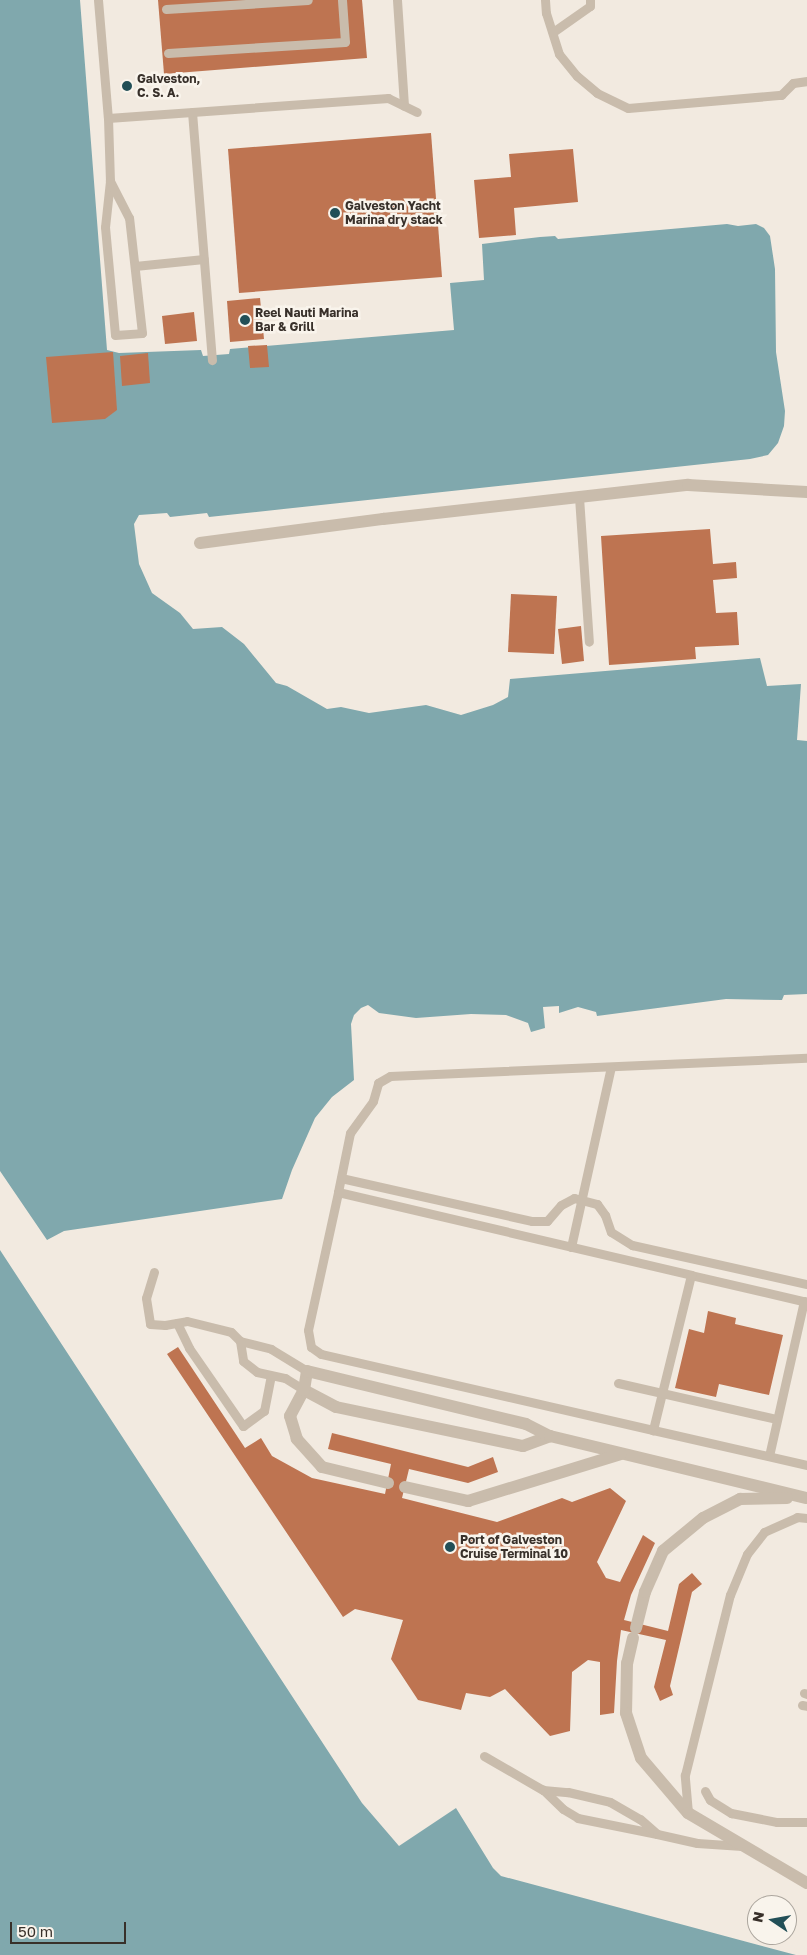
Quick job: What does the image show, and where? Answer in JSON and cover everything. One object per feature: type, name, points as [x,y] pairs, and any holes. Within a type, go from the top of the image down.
[{"type":"street","points":[[200,543],[383,519],[688,485],[807,492]]},
{"type":"street","points":[[388,1483],[322,1467],[297,1439],[290,1416],[304,1390],[308,1371],[526,1424],[550,1436],[805,1498]]},
{"type":"street","points":[[304,1390],[336,1407],[523,1446],[550,1436]]},
{"type":"street","points":[[405,1487],[468,1501],[622,1454]]},
{"type":"street","points":[[805,1498],[740,1499],[703,1518],[663,1551],[646,1592],[627,1663],[626,1713],[641,1758],[688,1813],[807,1883]]},
{"type":"lane","points":[[98,0],[108,118],[110,181],[105,228],[114,335],[142,333],[129,218],[110,181]]},
{"type":"lane","points":[[166,9],[308,0]]},
{"type":"lane","points":[[168,53],[345,42],[342,0]]},
{"type":"lane","points":[[397,0],[404,106]]},
{"type":"lane","points":[[545,0],[546,13],[559,54],[577,76],[597,93],[628,108],[781,95],[793,83],[807,81]]},
{"type":"lane","points":[[553,32],[590,6],[590,0]]},
{"type":"lane","points":[[108,118],[388,98],[417,112]]},
{"type":"lane","points":[[192,112],[212,360]]},
{"type":"lane","points":[[134,266],[204,259]]},
{"type":"lane","points":[[579,497],[589,642]]},
{"type":"lane","points":[[807,1058],[390,1076],[378,1084],[373,1101],[350,1133],[308,1330],[311,1347],[321,1354],[807,1465]]},
{"type":"lane","points":[[571,1247],[611,1067]]},
{"type":"lane","points":[[341,1178],[532,1221],[547,1221],[561,1205],[574,1198],[597,1204],[605,1215],[611,1232],[632,1245],[807,1284]]},
{"type":"lane","points":[[338,1192],[806,1302],[769,1456]]},
{"type":"lane","points":[[154,1272],[146,1298],[150,1324],[165,1325],[187,1321],[231,1332],[240,1341],[271,1349],[308,1371]]},
{"type":"lane","points":[[653,1430],[691,1275]]},
{"type":"lane","points":[[177,1323],[189,1348],[243,1426],[264,1411],[271,1376]]},
{"type":"lane","points":[[240,1341],[243,1361],[257,1372],[285,1378],[304,1390]]},
{"type":"lane","points":[[618,1383],[777,1419]]},
{"type":"lane","points":[[688,1813],[685,1775],[730,1595],[747,1554],[764,1532],[797,1517],[807,1518]]},
{"type":"lane","points":[[484,1756],[543,1790],[563,1809],[578,1818],[697,1843],[744,1846]]},
{"type":"lane","points":[[543,1790],[568,1792],[610,1802],[640,1818],[657,1834]]},
{"type":"lane","points":[[705,1790],[710,1800],[731,1813],[777,1822],[807,1822]]},
{"type":"water","points":[[0,0],[80,0],[107,350],[119,353],[201,350],[203,356],[229,354],[230,349],[454,330],[450,283],[484,280],[482,244],[540,237],[555,236],[558,239],[727,224],[738,226],[756,224],[764,228],[770,236],[775,269],[776,352],[785,411],[784,426],[778,443],[768,455],[750,459],[209,517],[207,513],[170,517],[167,513],[139,515],[134,524],[139,564],[152,593],[180,613],[193,629],[222,627],[244,644],[276,683],[287,686],[327,709],[341,707],[369,713],[426,705],[461,715],[493,705],[508,697],[510,679],[760,658],[767,686],[801,684],[797,740],[807,741],[807,994],[784,995],[782,1000],[726,999],[597,1016],[596,1012],[578,1007],[559,1013],[559,1006],[543,1007],[545,1028],[531,1032],[528,1023],[506,1015],[471,1014],[416,1018],[379,1013],[368,1005],[361,1008],[354,1015],[351,1024],[354,1080],[332,1097],[315,1118],[292,1170],[282,1199],[64,1231],[47,1240],[0,1171]]},
{"type":"water","points":[[0,1250],[362,1803],[399,1846],[456,1808],[493,1868],[501,1876],[747,1942],[747,1945],[759,1945],[796,1955],[0,1955]]},
{"type":"building","points":[[158,0],[362,0],[367,58],[164,74]]},
{"type":"building","name":"Galveston Yacht Marina dry stack","points":[[431,133],[442,277],[239,293],[228,149]]},
{"type":"building","points":[[573,149],[578,202],[514,208],[516,235],[479,238],[474,180],[511,177],[509,154]]},
{"type":"building","name":"Reel Nauti Marina Bar & Grill","points":[[260,298],[264,339],[230,342],[227,301]]},
{"type":"building","points":[[194,312],[197,341],[165,344],[162,316]]},
{"type":"building","points":[[267,345],[269,367],[250,368],[248,346]]},
{"type":"building","points":[[113,352],[117,410],[105,419],[52,423],[46,357]]},
{"type":"building","points":[[148,353],[150,383],[122,386],[120,356]]},
{"type":"building","points":[[710,529],[713,564],[736,562],[737,578],[713,580],[716,613],[737,612],[739,645],[695,647],[696,659],[609,665],[601,536]]},
{"type":"building","points":[[511,594],[557,596],[554,654],[508,652]]},
{"type":"building","points":[[581,626],[584,661],[562,664],[558,629]]},
{"type":"building","points":[[708,1311],[736,1318],[735,1324],[783,1335],[769,1395],[719,1384],[716,1397],[675,1388],[689,1329],[704,1333]]},
{"type":"building","name":"Port of Galveston Cruise Terminal 10","points":[[178,1347],[245,1448],[261,1438],[272,1456],[312,1478],[385,1494],[391,1464],[328,1449],[332,1433],[468,1467],[493,1457],[498,1472],[468,1483],[409,1469],[402,1498],[497,1522],[562,1498],[572,1502],[610,1488],[626,1501],[597,1562],[606,1578],[620,1582],[643,1535],[655,1543],[631,1595],[624,1620],[668,1631],[679,1584],[692,1573],[702,1584],[692,1592],[670,1686],[673,1695],[660,1701],[654,1687],[666,1640],[621,1630],[614,1713],[600,1715],[600,1662],[588,1660],[572,1672],[570,1731],[550,1736],[505,1689],[490,1697],[466,1693],[461,1710],[418,1700],[391,1659],[403,1620],[355,1609],[343,1617],[167,1354]]},
{"type":"place","name":"Galveston, C. S. A.","points":[[127,86]]},
{"type":"place","name":"Galveston Yacht Marina dry stack","points":[[335,213]]},
{"type":"place","name":"Reel Nauti Marina Bar & Grill","points":[[245,320]]},
{"type":"place","name":"Port of Galveston Cruise Terminal 10","points":[[450,1547]]}]
